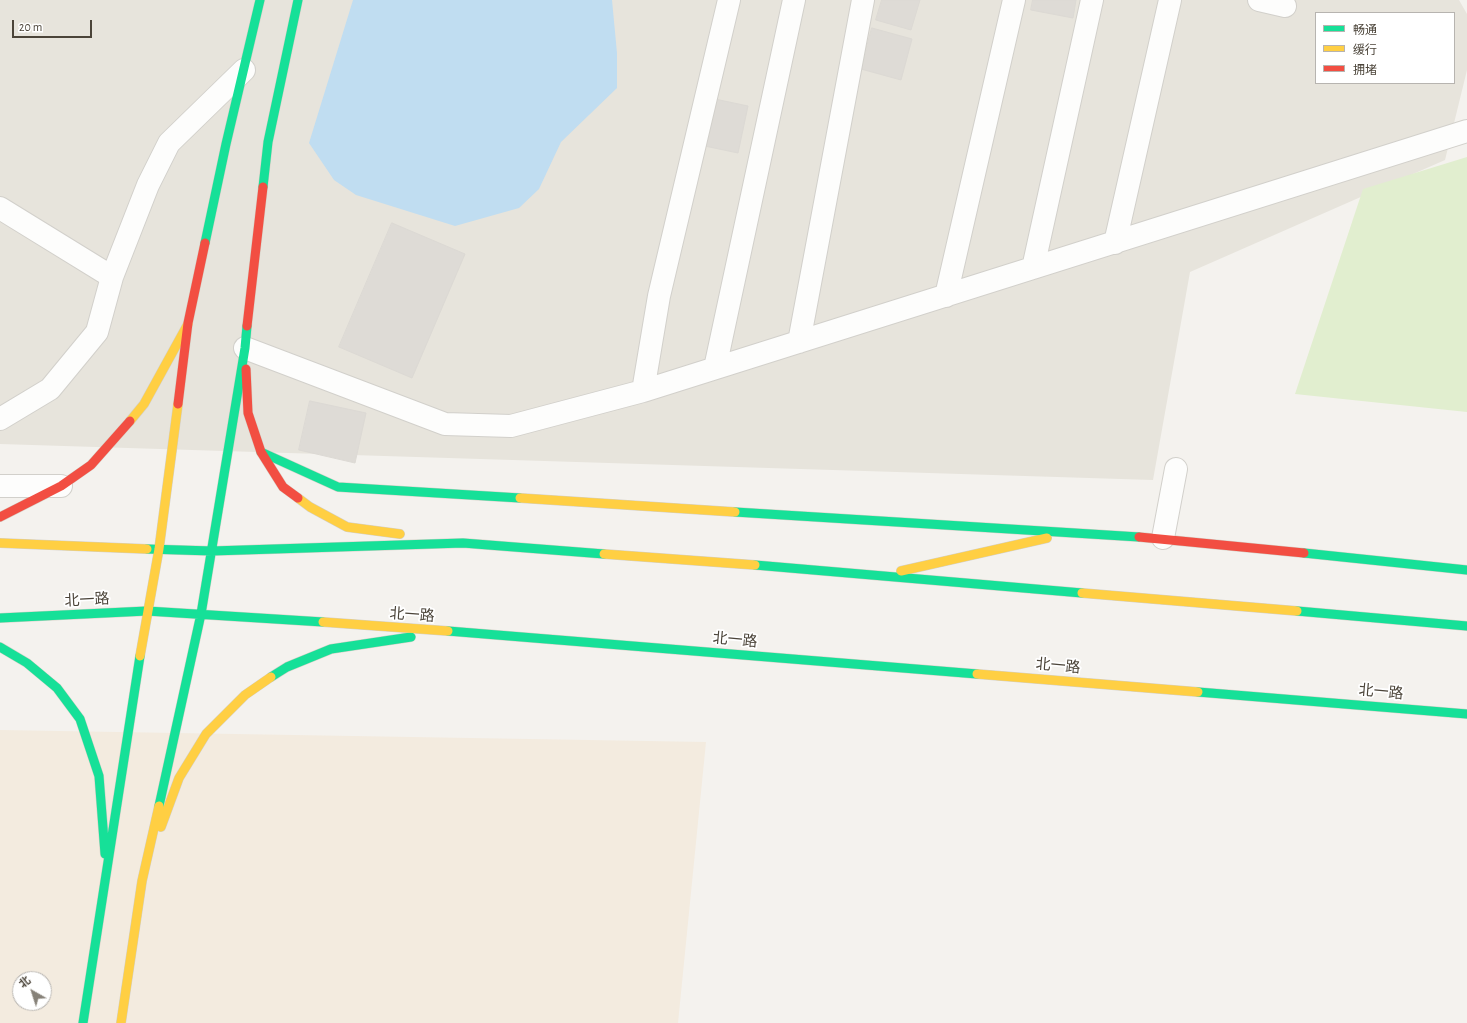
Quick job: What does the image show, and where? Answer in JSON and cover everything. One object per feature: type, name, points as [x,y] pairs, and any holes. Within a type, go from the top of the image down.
[{"type":"main road","points":[[83,1023],[159,549],[188,323],[260,0]]},
{"type":"main road","points":[[121,1023],[142,881],[201,614],[212,551],[245,348],[268,142],[298,0]]},
{"type":"main road","points":[[0,517],[61,486],[91,465],[144,404],[188,323]]},
{"type":"main road","points":[[245,348],[248,413],[261,452],[283,487],[310,507],[347,527],[463,543],[880,575],[1467,626]]},
{"type":"main road","points":[[261,452],[338,487],[1163,538],[1467,570]]},
{"type":"main road","points":[[880,575],[1071,532]]},
{"type":"main road","points":[[0,543],[212,551],[463,543]]},
{"type":"main road","name":"北一路","points":[[0,618],[148,611],[201,614],[453,632],[1467,714]]},
{"type":"main road","points":[[142,881],[179,778],[206,734],[245,695],[287,667],[331,649],[453,632]]},
{"type":"main road","points":[[0,647],[27,663],[57,688],[80,719],[99,776],[107,873]]},
{"type":"street","points":[[643,391],[659,296],[729,0]]},
{"type":"street","points":[[715,368],[794,0]]},
{"type":"street","points":[[799,342],[863,0]]},
{"type":"street","points":[[946,296],[1014,0]]},
{"type":"street","points":[[1033,268],[1092,0]]},
{"type":"street","points":[[1115,243],[1170,0]]},
{"type":"street","points":[[1260,0],[1285,6]]},
{"type":"street","points":[[0,419],[50,389],[96,332],[112,277],[148,186],[169,143],[244,70]]},
{"type":"street","points":[[245,348],[445,424],[511,426],[643,391],[1467,131]]},
{"type":"street","points":[[0,208],[112,277]]},
{"type":"street","points":[[1163,538],[1176,469]]},
{"type":"street","points":[[0,486],[61,486]]},
{"type":"shaded area","points":[[0,0],[1459,0],[1467,14],[1467,70],[1445,160],[1190,272],[1153,480],[0,444]]},
{"type":"shaded area","points":[[0,730],[706,742],[678,1023],[0,1023]]},
{"type":"green space","points":[[1467,157],[1467,412],[1295,394],[1363,189]]},
{"type":"water","points":[[353,0],[612,0],[617,53],[617,88],[561,142],[539,189],[519,208],[455,226],[356,195],[334,180],[309,143]]},
{"type":"building","points":[[882,0],[920,0],[911,30],[876,20]]},
{"type":"building","points":[[1033,0],[1076,0],[1073,18],[1031,10]]},
{"type":"building","points":[[872,28],[912,39],[901,80],[861,69]]},
{"type":"building","points":[[710,98],[748,106],[738,153],[700,145]]},
{"type":"building","points":[[392,223],[465,254],[412,378],[339,347]]},
{"type":"building","points":[[310,401],[366,413],[355,463],[299,450]]},
{"type":"traffic: fast","points":[[205,243],[226,144],[260,0]]},
{"type":"traffic: fast","points":[[263,187],[268,142],[298,0]]},
{"type":"traffic: fast","points":[[159,806],[201,614],[245,348],[247,326]]},
{"type":"traffic: fast","points":[[261,452],[338,487],[520,498]]},
{"type":"traffic: fast","points":[[735,512],[1139,537]]},
{"type":"traffic: fast","points":[[147,549],[212,551],[463,543],[604,554]]},
{"type":"traffic: fast","points":[[1304,553],[1467,570]]},
{"type":"traffic: fast","points":[[755,565],[1082,593]]},
{"type":"traffic: fast","points":[[0,618],[147,611],[323,622]]},
{"type":"traffic: fast","points":[[1297,611],[1467,626]]},
{"type":"traffic: fast","points":[[448,631],[977,674]]},
{"type":"traffic: fast","points":[[271,677],[287,667],[331,649],[411,637]]},
{"type":"traffic: fast","points":[[0,647],[27,663],[57,688],[80,719],[99,776],[105,854]]},
{"type":"traffic: fast","points":[[83,1023],[140,656]]},
{"type":"traffic: fast","points":[[1198,692],[1467,714]]},
{"type":"traffic: slow","points":[[130,421],[144,404],[188,324]]},
{"type":"traffic: slow","points":[[140,656],[159,549],[178,404]]},
{"type":"traffic: slow","points":[[298,498],[310,507],[347,527],[400,534]]},
{"type":"traffic: slow","points":[[520,498],[735,512]]},
{"type":"traffic: slow","points":[[901,571],[1047,538]]},
{"type":"traffic: slow","points":[[0,543],[147,549]]},
{"type":"traffic: slow","points":[[604,554],[755,565]]},
{"type":"traffic: slow","points":[[1082,593],[1297,611]]},
{"type":"traffic: slow","points":[[323,622],[448,631]]},
{"type":"traffic: slow","points":[[977,674],[1198,692]]},
{"type":"traffic: slow","points":[[161,827],[179,778],[206,734],[245,695],[271,677]]},
{"type":"traffic: slow","points":[[121,1023],[142,881],[159,806]]},
{"type":"traffic: jam","points":[[247,326],[263,187]]},
{"type":"traffic: jam","points":[[178,404],[188,323],[205,243]]},
{"type":"traffic: jam","points":[[246,369],[248,413],[261,452],[283,487],[298,498]]},
{"type":"traffic: jam","points":[[0,517],[61,486],[91,465],[130,421]]},
{"type":"traffic: jam","points":[[1139,537],[1304,553]]}]
